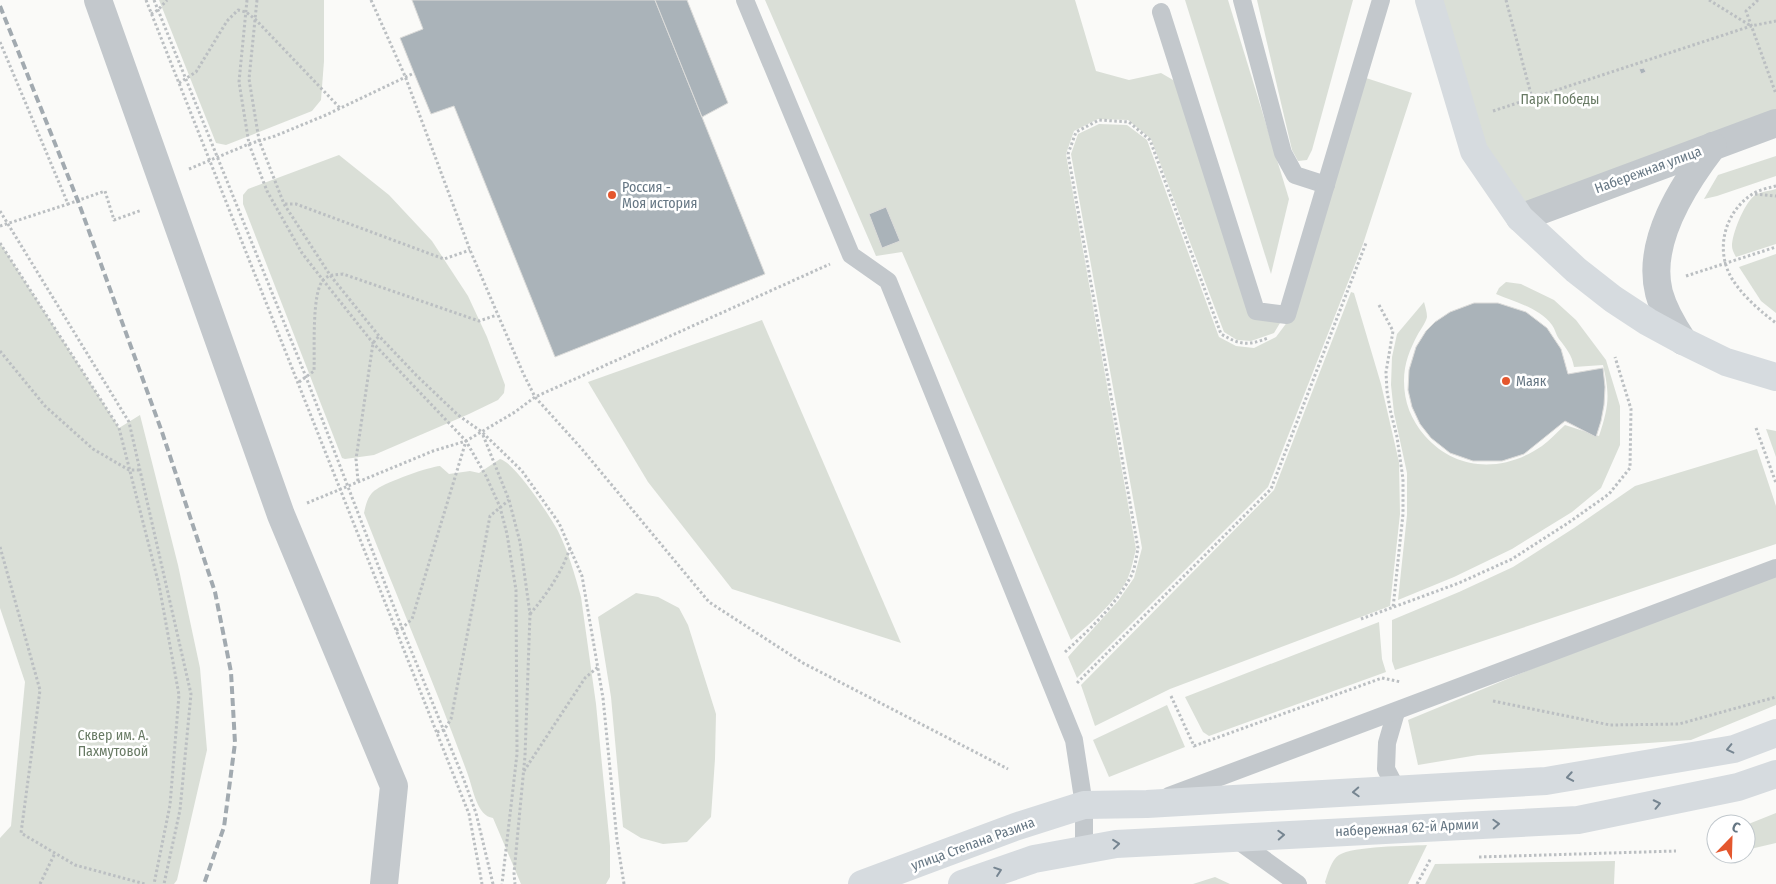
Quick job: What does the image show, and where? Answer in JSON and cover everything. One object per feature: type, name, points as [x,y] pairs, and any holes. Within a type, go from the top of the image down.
[{"type":"main road","points":[[1429,0],[1474,151],[1520,218],[1576,270],[1613,299],[1648,322],[1726,362],[1776,377]]},
{"type":"main road","points":[[1084,805],[1147,804],[1546,781],[1734,749],[1776,733]]},
{"type":"main road","name":"набережная 62-й Армии","points":[[962,884],[1034,859],[1116,844],[1578,820],[1738,787],[1776,774]]},
{"type":"main road","name":"улица Степана Разина","points":[[862,884],[1084,805]]},
{"type":"street","points":[[98,0],[281,515],[394,786],[384,884]]},
{"type":"street","name":"Набережная улица","points":[[1520,218],[1776,123]]},
{"type":"street","points":[[1683,341],[1669,319],[1659,292],[1656,264],[1662,235],[1675,205],[1692,173],[1714,146]]},
{"type":"lane","points":[[745,0],[851,255],[888,281],[1074,740],[1084,805],[1084,849]]},
{"type":"lane","points":[[1242,0],[1283,153],[1295,176],[1326,186]]},
{"type":"lane","points":[[1161,12],[1256,311],[1287,316],[1381,0]]},
{"type":"lane","points":[[1147,804],[1776,568]]},
{"type":"lane","points":[[1396,712],[1387,743],[1386,769],[1398,790]]},
{"type":"lane","points":[[1232,837],[1298,884]]},
{"type":"path","points":[[146,0],[469,814],[482,884]]},
{"type":"path","points":[[154,0],[306,377],[402,628],[476,813],[493,884]]},
{"type":"path","points":[[151,14],[158,10],[166,0]]},
{"type":"path","points":[[247,0],[239,82],[249,144],[268,191],[302,253],[323,280],[373,342],[466,441],[486,476],[500,507],[507,534],[516,590],[517,754],[502,884]]},
{"type":"path","points":[[257,0],[249,79],[259,140],[284,204],[330,275],[379,336],[416,375],[458,414],[482,432],[522,471],[559,523],[582,576],[603,698],[617,840],[624,884]]},
{"type":"path","points":[[371,0],[405,76],[470,250],[535,397],[581,448],[708,602],[803,663],[1008,769]]},
{"type":"path","points":[[1506,0],[1532,98]]},
{"type":"path","points":[[1709,0],[1751,26]]},
{"type":"path","points":[[1758,0],[1746,11],[1776,95]]},
{"type":"path","points":[[179,83],[196,72],[227,21],[238,10],[246,12],[254,19],[340,108]]},
{"type":"path","points":[[1484,114],[1751,26],[1776,21]]},
{"type":"path","points":[[0,42],[68,204]]},
{"type":"path","points":[[163,180],[259,140],[284,132],[414,73]]},
{"type":"path","points":[[1771,80],[1776,79]]},
{"type":"path","points":[[1060,655],[1093,626],[1116,599],[1131,577],[1138,548],[1068,154],[1076,132],[1099,120],[1129,122],[1150,140],[1222,334],[1237,343],[1253,344],[1276,334],[1287,316]]},
{"type":"path","points":[[1776,186],[1752,194],[1737,207],[1728,224],[1723,241],[1723,253],[1728,272],[1734,282],[1776,324]]},
{"type":"path","points":[[0,226],[105,191],[114,220]]},
{"type":"path","points":[[1752,194],[1776,196]]},
{"type":"path","points":[[284,204],[296,204],[444,259],[470,250]]},
{"type":"path","points":[[0,211],[130,422],[191,694],[180,810],[164,884]]},
{"type":"path","points":[[0,243],[119,428],[159,585],[179,695],[170,805],[154,884]]},
{"type":"path","points":[[1079,691],[1076,684],[1271,490],[1366,243]]},
{"type":"path","points":[[1681,277],[1776,247]]},
{"type":"path","points":[[281,515],[433,451],[466,441],[535,397],[851,255]]},
{"type":"path","points":[[299,382],[314,372],[316,296],[323,280],[330,275],[343,274],[479,321],[498,315]]},
{"type":"path","points":[[1379,305],[1393,331],[1386,372],[1387,391],[1397,437],[1403,479],[1403,514],[1393,608]]},
{"type":"path","points":[[358,481],[356,458],[373,342],[379,336]]},
{"type":"path","points":[[0,351],[45,406],[94,450],[129,470],[140,470]]},
{"type":"path","points":[[1361,620],[1512,559],[1609,494],[1630,468],[1631,410],[1615,357]]},
{"type":"path","points":[[1756,428],[1776,483]]},
{"type":"path","points":[[482,432],[509,500],[520,542],[530,614],[524,771],[514,873],[515,884]]},
{"type":"path","points":[[396,630],[402,628],[412,619],[466,441]]},
{"type":"path","points":[[437,732],[444,730],[451,719],[490,516],[509,500]]},
{"type":"path","points":[[0,547],[40,690],[21,833],[75,865],[145,884]]},
{"type":"path","points":[[530,614],[540,602],[564,564],[570,548]]},
{"type":"path","points":[[524,771],[585,678],[598,667]]},
{"type":"path","points":[[1171,696],[1194,746],[1382,678],[1401,682]]},
{"type":"path","points":[[1449,692],[1610,725],[1679,724],[1776,697]]},
{"type":"path","points":[[1477,857],[1676,851]]},
{"type":"path","points":[[40,884],[55,853]]},
{"type":"path","points":[[1417,884],[1430,858],[1440,858]]},
{"type":"green space","points":[[159,0],[324,0],[324,61],[321,100],[312,111],[226,145],[216,143]]},
{"type":"green space","points":[[765,0],[1075,0],[1096,71],[1129,80],[1161,73],[1180,84],[1254,314],[1283,318],[1274,333],[1251,341],[1237,340],[1224,332],[1151,139],[1128,120],[1098,119],[1074,131],[1066,154],[1136,549],[1129,575],[1119,592],[1087,627],[1071,640],[902,252],[876,256]]},
{"type":"green space","points":[[1185,0],[1228,0],[1289,199],[1271,274]]},
{"type":"green space","points":[[1257,0],[1353,0],[1312,150],[1307,160],[1298,161],[1292,150]]},
{"type":"green space","name":"Парк Победы","points":[[1429,0],[1776,0],[1776,123],[1520,218],[1474,151]]},
{"type":"green space","points":[[1363,77],[1412,93],[1363,244],[1268,487],[1077,678],[1068,657],[1118,601],[1134,578],[1142,548],[1071,154],[1078,134],[1099,124],[1127,125],[1147,140],[1219,337],[1236,346],[1254,348],[1276,337],[1291,317]]},
{"type":"green space","points":[[339,155],[389,195],[432,241],[468,296],[487,337],[505,385],[504,393],[498,400],[469,414],[374,455],[345,459],[342,458],[243,204],[243,195],[248,189]]},
{"type":"green space","points":[[1776,156],[1776,176],[1704,199],[1718,175]]},
{"type":"green space","points":[[1776,189],[1776,244],[1736,257],[1732,249],[1734,234],[1746,206],[1754,196]]},
{"type":"green space","name":"Сквер им. А. Пахмутовой","points":[[0,243],[119,428],[140,415],[178,565],[200,668],[207,750],[177,880],[174,884],[0,884],[0,838],[11,826],[25,682],[0,608]]},
{"type":"green space","points":[[1776,254],[1776,313],[1761,301],[1739,267]]},
{"type":"green space","points":[[1506,282],[1521,284],[1554,300],[1576,320],[1606,360],[1620,406],[1620,445],[1601,488],[1572,512],[1512,549],[1454,577],[1398,600],[1407,515],[1407,473],[1394,413],[1391,385],[1392,357],[1397,334],[1424,302],[1427,317],[1408,356],[1404,374],[1404,389],[1409,410],[1416,424],[1438,448],[1466,462],[1497,464],[1527,455],[1542,446],[1565,425],[1599,436],[1605,416],[1607,400],[1607,385],[1603,365],[1574,367],[1572,359],[1547,319],[1526,306],[1496,294],[1499,288]]},
{"type":"green space","points":[[1351,292],[1354,293],[1381,384],[1399,462],[1400,514],[1390,606],[1170,689],[1095,726],[1081,685],[1274,490]]},
{"type":"green space","points":[[762,320],[901,643],[732,589],[648,482],[588,382]]},
{"type":"green space","points":[[1766,429],[1776,431],[1776,457]]},
{"type":"green space","points":[[1757,449],[1776,506],[1776,544],[1395,670],[1392,661],[1392,620],[1513,567],[1635,486]]},
{"type":"green space","points":[[500,459],[514,469],[540,502],[554,524],[568,555],[581,597],[596,704],[610,846],[610,877],[606,884],[521,884],[493,818],[483,812],[476,801],[443,709],[364,513],[368,499],[374,491],[398,479],[440,466],[449,474],[470,471],[479,473]]},
{"type":"green space","points":[[1776,568],[1776,705],[1691,740],[1478,755],[1418,765],[1408,720]]},
{"type":"green space","points":[[636,593],[658,597],[679,608],[688,625],[716,714],[711,817],[687,842],[663,844],[641,838],[623,827],[611,697],[598,617]]},
{"type":"green space","points":[[1379,622],[1382,659],[1386,672],[1209,736],[1203,732],[1185,697]]},
{"type":"green space","points":[[1167,705],[1185,747],[1109,777],[1093,740]]},
{"type":"green space","points":[[1776,813],[1776,843],[1756,848],[1756,821]]},
{"type":"green space","points":[[1427,845],[1408,884],[1326,884],[1325,882],[1336,857],[1346,852],[1381,847]]},
{"type":"green space","points":[[1615,861],[1614,884],[1425,884],[1435,864]]},
{"type":"green space","points":[[1215,877],[1230,884],[1193,884]]},
{"type":"building","name":"Россия - Моя история","points":[[412,0],[655,0],[765,274],[555,357],[454,106],[431,114],[414,73],[400,38],[423,29]]},
{"type":"building","points":[[655,0],[687,0],[728,103],[702,117]]},
{"type":"building","points":[[1644,68],[1646,72],[1641,74],[1639,69]]},
{"type":"building","points":[[886,207],[900,241],[882,248],[869,214]]},
{"type":"building","name":"Маяк","points":[[1474,303],[1498,303],[1526,312],[1547,328],[1561,349],[1568,374],[1603,368],[1604,405],[1596,437],[1565,421],[1524,454],[1502,461],[1473,461],[1450,453],[1431,438],[1420,424],[1412,407],[1408,390],[1409,370],[1416,347],[1426,331],[1435,322],[1450,312]]},
{"type":"railway","points":[[0,6],[78,201],[162,432],[215,592],[231,672],[235,743],[224,827],[204,884]]},
{"type":"place","name":"Россия - Моя история","points":[[612,195]]},
{"type":"place","name":"Маяк","points":[[1506,381]]}]
